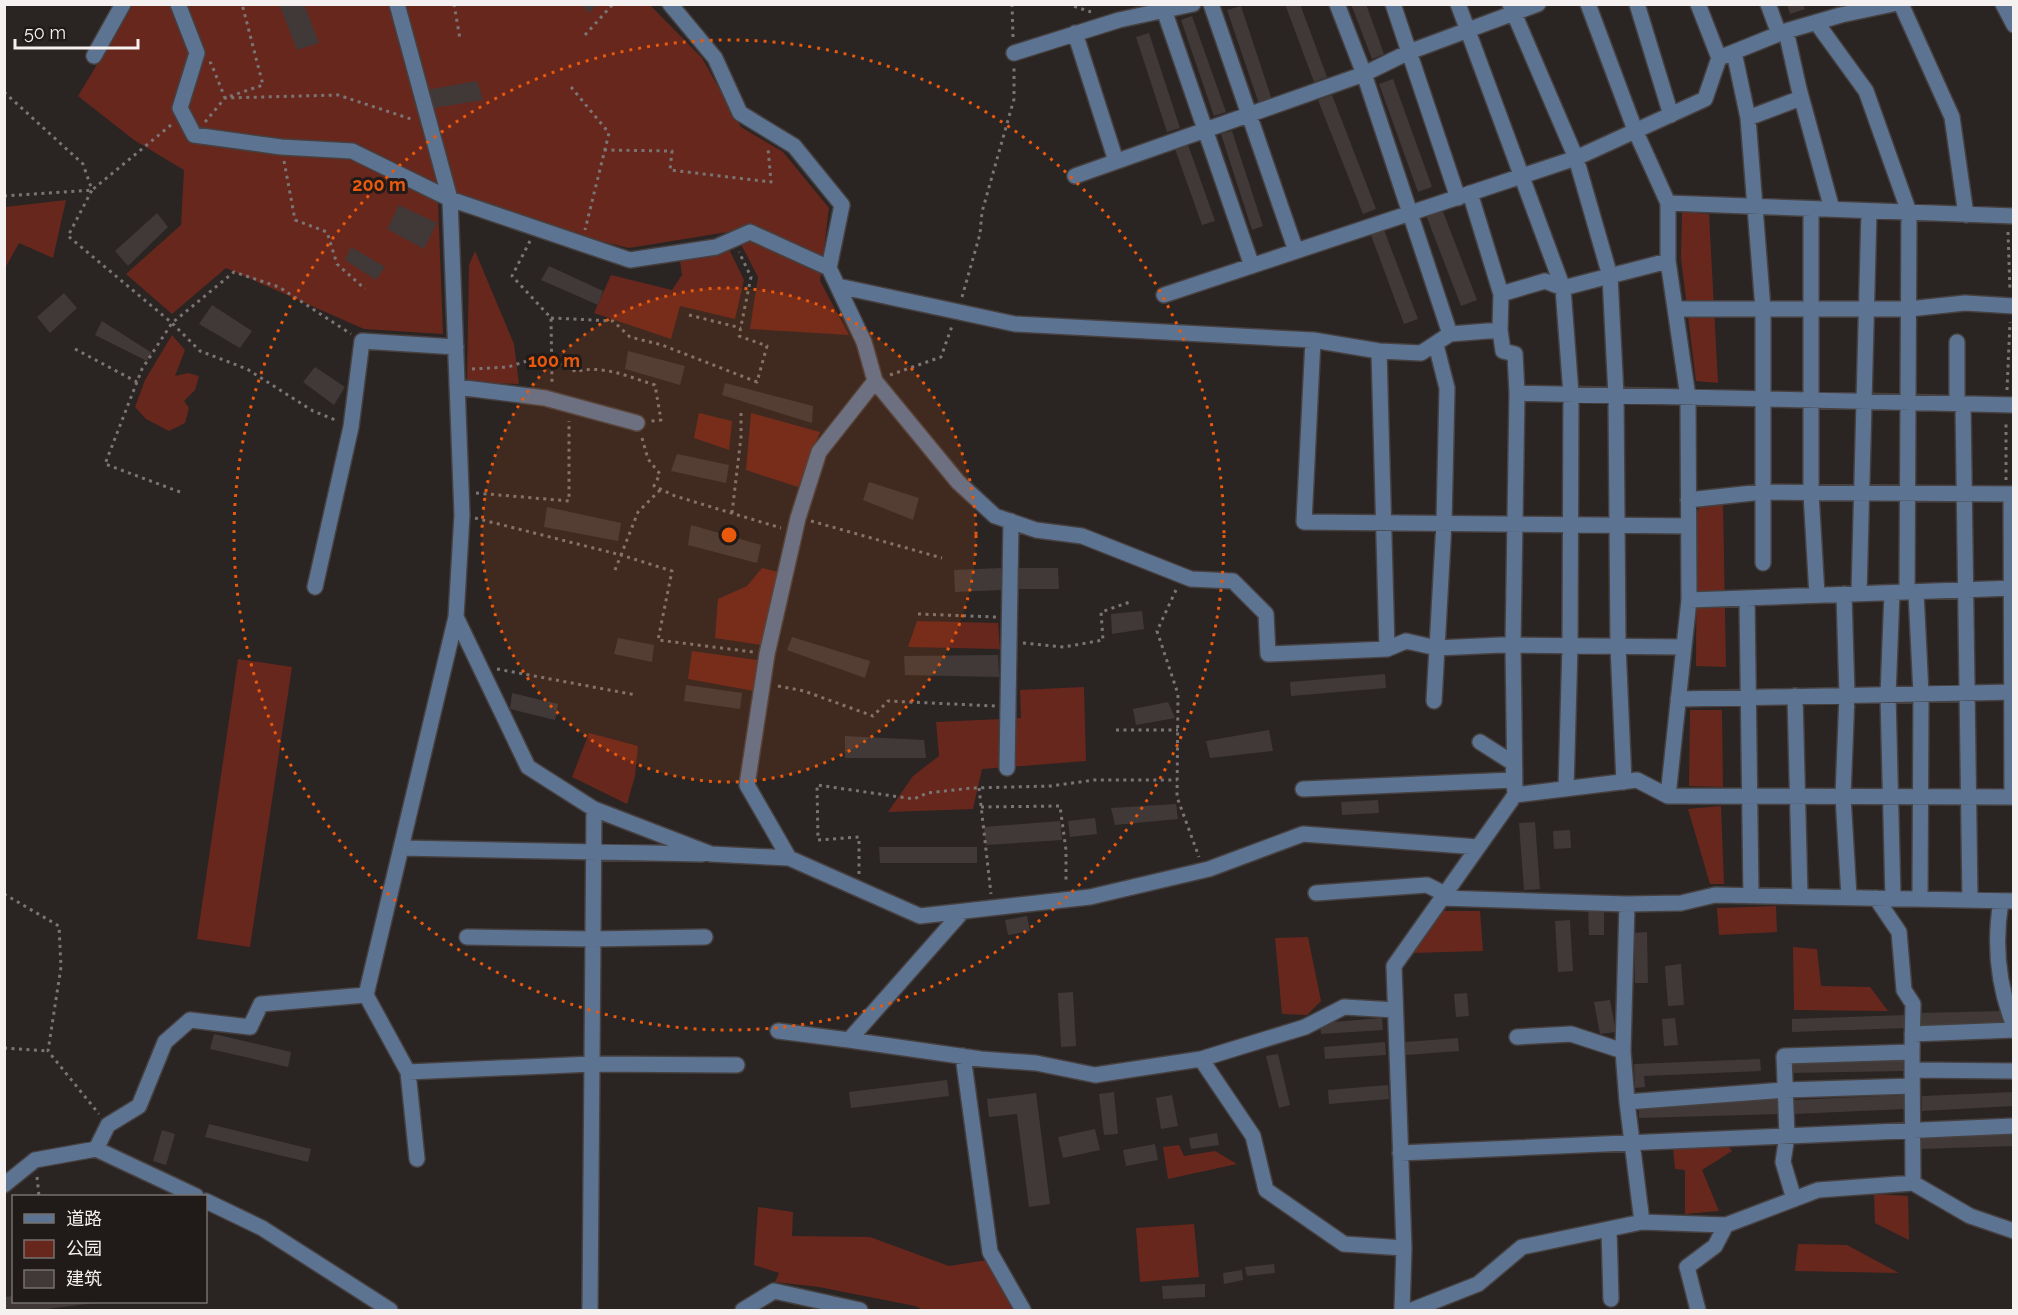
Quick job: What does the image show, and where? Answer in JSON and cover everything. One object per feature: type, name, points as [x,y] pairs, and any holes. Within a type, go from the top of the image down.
[{"type":"street","points":[[94,56],[123,4]]},
{"type":"street","points":[[178,4],[197,53],[180,108],[194,135],[281,147],[352,151],[450,199],[630,260],[716,247],[750,232],[830,268]]},
{"type":"street","points":[[397,4],[450,199],[462,515],[456,617],[366,994],[408,1072],[417,1159]]},
{"type":"street","points":[[670,4],[715,58],[740,113],[794,146],[842,206],[830,268],[864,342],[874,381],[958,482],[995,516],[1036,530],[1082,536],[1191,579],[1233,581],[1266,614],[1268,654],[1387,649],[1406,641],[1437,648],[1513,645],[1684,647]]},
{"type":"street","points":[[1014,54],[1075,33],[1193,4]]},
{"type":"street","points":[[1211,4],[1296,251]]},
{"type":"street","points":[[1337,4],[1364,74],[1450,334]]},
{"type":"street","points":[[1392,4],[1501,294],[1500,330],[1503,351],[1515,354],[1517,393],[1513,645],[1514,788],[1478,847],[1394,966],[1404,1248],[1402,1311]]},
{"type":"street","points":[[1458,4],[1563,288],[1571,394],[1570,646],[1566,789]]},
{"type":"street","points":[[1074,176],[1364,74],[1409,52],[1467,30],[1511,8],[1538,4]]},
{"type":"street","points":[[1588,4],[1635,130],[1668,203],[1668,261],[1688,397],[1689,600],[1668,796]]},
{"type":"street","points":[[1637,4],[1671,115]]},
{"type":"street","points":[[1698,4],[1726,55],[1748,118],[1763,309],[1763,563]]},
{"type":"street","points":[[1768,4],[1783,32],[1832,209]]},
{"type":"street","points":[[1164,296],[1576,158],[1705,99],[1726,55],[1783,32],[1816,22],[1839,10],[1893,4]]},
{"type":"street","points":[[1901,4],[1952,117],[1966,215]]},
{"type":"street","points":[[2003,4],[2013,25]]},
{"type":"street","points":[[1511,8],[1576,158],[1610,276],[1616,395],[1618,646],[1624,782]]},
{"type":"street","points":[[1164,10],[1252,266]]},
{"type":"street","points":[[1816,22],[1866,91],[1909,212],[1908,494],[1905,592],[1888,695],[1893,898]]},
{"type":"street","points":[[1075,33],[1116,161]]},
{"type":"street","points":[[1748,118],[1802,98]]},
{"type":"street","points":[[1668,203],[2011,216]]},
{"type":"street","points":[[1811,208],[1813,309],[1811,493],[1817,595]]},
{"type":"street","points":[[1849,897],[1843,796],[1851,594],[1863,493],[1869,211]]},
{"type":"street","points":[[1501,294],[1545,281],[1563,288],[1668,261]]},
{"type":"street","points":[[838,286],[1015,324],[1313,340],[1379,351],[1421,353],[1450,334],[1500,330]]},
{"type":"street","points":[[1675,309],[1909,309],[1965,303],[2012,306]]},
{"type":"street","points":[[1313,340],[1304,522],[1688,526]]},
{"type":"street","points":[[315,587],[351,427],[362,341],[456,347]]},
{"type":"street","points":[[1957,342],[1965,494],[1964,590],[1970,900]]},
{"type":"street","points":[[1434,701],[1444,523],[1447,388],[1436,345]]},
{"type":"street","points":[[1379,351],[1387,649]]},
{"type":"street","points":[[789,858],[747,786],[767,654],[798,518],[819,452],[874,381]]},
{"type":"street","points":[[457,387],[552,400],[637,423]]},
{"type":"street","points":[[1517,393],[2010,405]]},
{"type":"street","points":[[1303,789],[1566,789],[1637,780],[1668,796],[2013,797],[2010,494],[1762,492],[1688,500]]},
{"type":"street","points":[[1007,768],[1011,521]]},
{"type":"street","points":[[1689,600],[2012,588]]},
{"type":"street","points":[[1905,592],[1921,694],[1920,899]]},
{"type":"street","points":[[1747,598],[1751,896]]},
{"type":"street","points":[[456,617],[528,767],[594,809],[711,854]]},
{"type":"street","points":[[1678,699],[2012,692]]},
{"type":"street","points":[[1795,696],[1800,896]]},
{"type":"street","points":[[1480,742],[1513,763],[1514,788]]},
{"type":"street","points":[[590,1311],[594,809]]},
{"type":"street","points":[[401,848],[711,854],[789,858],[920,916],[1090,897],[1203,870],[1303,834],[1478,847]]},
{"type":"street","points":[[1316,893],[1427,885],[1444,896],[1628,904],[1681,903],[1715,895],[2007,901],[1996,931],[2003,1000],[2013,1028],[1912,1034]]},
{"type":"street","points":[[1876,898],[1899,932],[1904,990],[1913,1004],[1913,1183]]},
{"type":"street","points":[[1628,904],[1623,1051],[1642,1222]]},
{"type":"street","points":[[849,1040],[962,912]]},
{"type":"street","points":[[467,937],[593,939],[705,937]]},
{"type":"street","points":[[96,1149],[108,1125],[139,1106],[165,1042],[190,1020],[250,1027],[261,1004],[366,994]]},
{"type":"street","points":[[778,1031],[963,1056],[1035,1063],[1095,1075],[1201,1059],[1305,1027],[1344,1006],[1395,1010]]},
{"type":"street","points":[[1517,1037],[1571,1034],[1623,1051]]},
{"type":"street","points":[[1794,1199],[1783,1162],[1787,1136],[1785,1056],[1912,1052]]},
{"type":"street","points":[[963,1056],[990,1252],[1023,1311]]},
{"type":"street","points":[[1201,1059],[1253,1136],[1266,1190],[1344,1244],[1404,1248]]},
{"type":"street","points":[[408,1072],[592,1064],[737,1065]]},
{"type":"street","points":[[1628,1102],[2013,1071]]},
{"type":"street","points":[[1400,1153],[2013,1126]]},
{"type":"street","points":[[4,1185],[35,1160],[96,1149],[192,1195]]},
{"type":"street","points":[[1412,1311],[1478,1284],[1522,1247],[1642,1222],[1726,1224],[1818,1190],[1913,1183],[1970,1216],[2013,1231]]},
{"type":"street","points":[[207,1201],[262,1228],[390,1311]]},
{"type":"street","points":[[1698,1311],[1687,1267],[1715,1246],[1726,1224]]},
{"type":"street","points":[[1609,1229],[1611,1299]]},
{"type":"street","points":[[743,1311],[774,1291],[860,1311]]},
{"type":"path","points":[[194,135],[225,98],[263,85],[242,4]]},
{"type":"path","points":[[454,4],[460,39]]},
{"type":"path","points":[[585,35],[613,4]]},
{"type":"path","points":[[874,381],[941,357],[958,312],[980,234],[981,212],[1014,99],[1012,6],[1019,4]]},
{"type":"path","points":[[194,62],[211,63],[225,98]]},
{"type":"path","points":[[571,87],[609,133],[581,244]]},
{"type":"path","points":[[4,92],[83,164],[92,190]]},
{"type":"path","points":[[225,98],[338,95],[430,126]]},
{"type":"path","points":[[184,115],[92,190],[68,236],[172,323],[200,351],[247,369],[313,411],[351,427]]},
{"type":"path","points":[[604,150],[672,151],[670,170],[771,182],[766,129]]},
{"type":"path","points":[[281,147],[295,220],[327,232],[337,264],[364,289]]},
{"type":"path","points":[[4,196],[92,190]]},
{"type":"path","points":[[2010,494],[2011,216]]},
{"type":"path","points":[[537,229],[512,276],[550,318],[552,400]]},
{"type":"path","points":[[550,318],[613,321],[630,337],[662,345],[757,382],[766,346],[739,336],[751,277],[732,240]]},
{"type":"path","points":[[180,492],[105,464],[142,369],[172,323],[234,272],[279,287],[362,341]]},
{"type":"path","points":[[689,315],[741,328]]},
{"type":"path","points":[[75,348],[137,382]]},
{"type":"path","points":[[461,492],[569,501],[569,404]]},
{"type":"path","points":[[732,513],[741,437],[741,410]]},
{"type":"path","points":[[615,570],[638,512],[661,489]]},
{"type":"path","points":[[462,515],[621,555],[672,571],[658,640],[767,654]]},
{"type":"path","points":[[798,518],[942,558]]},
{"type":"path","points":[[1183,576],[1157,631],[1179,694],[1177,797],[1203,870]]},
{"type":"path","points":[[1009,642],[1064,646],[1103,640],[1101,612],[1130,602]]},
{"type":"path","points":[[918,614],[1009,617]]},
{"type":"path","points":[[481,666],[636,695]]},
{"type":"path","points":[[762,683],[804,691],[873,716],[888,701],[1008,707]]},
{"type":"path","points":[[1116,730],[1178,730]]},
{"type":"path","points":[[859,889],[859,837],[818,840],[817,785],[914,799],[927,793],[979,788],[1050,786],[1094,780],[1177,780]]},
{"type":"path","points":[[979,788],[992,908]]},
{"type":"path","points":[[981,807],[1060,806],[1066,849],[1066,900]]},
{"type":"path","points":[[4,894],[59,926],[61,967],[48,1051]]},
{"type":"path","points":[[4,1048],[48,1051],[108,1125]]},
{"type":"green space","points":[[133,5],[650,5],[702,58],[741,127],[783,152],[829,208],[820,281],[849,335],[750,329],[758,277],[734,231],[629,248],[438,202],[443,334],[364,329],[226,268],[172,314],[126,274],[181,225],[184,170],[134,140],[78,96]]},
{"type":"green space","points":[[66,200],[53,258],[19,243],[5,268],[5,207]]},
{"type":"green space","points":[[1682,212],[1709,214],[1718,383],[1696,381],[1681,258]]},
{"type":"green space","points":[[729,249],[744,280],[735,319],[680,306],[671,339],[594,313],[611,275],[672,290],[682,275],[680,260]]},
{"type":"green space","points":[[475,251],[514,344],[519,384],[467,382],[469,265]]},
{"type":"green space","points":[[172,335],[185,350],[175,376],[188,373],[199,376],[195,390],[184,401],[189,408],[185,423],[169,431],[146,419],[135,407],[145,380]]},
{"type":"green space","points":[[699,413],[732,421],[729,450],[694,438]]},
{"type":"green space","points":[[751,413],[820,432],[798,487],[746,470]]},
{"type":"green space","points":[[1703,502],[1723,502],[1726,667],[1696,666],[1697,512]]},
{"type":"green space","points":[[762,568],[778,572],[761,645],[715,638],[718,599],[747,586]]},
{"type":"green space","points":[[917,621],[998,623],[1000,649],[908,647]]},
{"type":"green space","points":[[692,651],[757,660],[754,691],[688,679]]},
{"type":"green space","points":[[238,659],[292,667],[250,947],[197,939]]},
{"type":"green space","points":[[1084,687],[1086,761],[982,769],[973,809],[888,812],[913,776],[939,756],[936,722],[1021,718],[1020,690]]},
{"type":"green space","points":[[1690,710],[1722,710],[1723,787],[1689,786]]},
{"type":"green space","points":[[589,733],[638,746],[635,776],[627,804],[572,777]]},
{"type":"green space","points":[[1721,806],[1724,884],[1710,884],[1688,809]]},
{"type":"green space","points":[[1776,906],[1777,932],[1719,935],[1717,908]]},
{"type":"green space","points":[[1441,911],[1480,911],[1483,951],[1411,953]]},
{"type":"green space","points":[[1308,937],[1321,1001],[1307,1015],[1282,1014],[1275,938]]},
{"type":"green space","points":[[1793,947],[1817,949],[1821,986],[1870,987],[1888,1011],[1794,1010]]},
{"type":"green space","points":[[1179,1145],[1184,1156],[1215,1151],[1237,1164],[1168,1179],[1163,1147]]},
{"type":"green space","points":[[1727,1145],[1732,1151],[1702,1170],[1719,1211],[1685,1214],[1685,1170],[1675,1169],[1673,1149]]},
{"type":"green space","points":[[1874,1194],[1908,1196],[1909,1240],[1875,1223]]},
{"type":"green space","points":[[758,1207],[793,1212],[792,1236],[870,1237],[949,1266],[987,1260],[1015,1310],[923,1310],[915,1306],[819,1287],[775,1282],[779,1273],[754,1265]]},
{"type":"green space","points":[[1194,1224],[1199,1277],[1140,1282],[1136,1228]]},
{"type":"green space","points":[[1798,1244],[1847,1245],[1899,1273],[1795,1271]]},
{"type":"building","points":[[279,4],[304,4],[319,43],[297,50]]},
{"type":"building","points":[[581,4],[597,4],[589,13]]},
{"type":"building","points":[[1285,4],[1300,4],[1327,77],[1314,82]]},
{"type":"building","points":[[1351,4],[1366,4],[1384,54],[1372,59]]},
{"type":"building","points":[[1787,4],[1803,4],[1805,9],[1790,14]]},
{"type":"building","points":[[1241,6],[1272,100],[1259,104],[1227,10]]},
{"type":"building","points":[[1192,16],[1226,112],[1214,116],[1181,20]]},
{"type":"building","points":[[1149,33],[1180,128],[1167,132],[1136,37]]},
{"type":"building","points":[[1393,79],[1432,187],[1418,192],[1379,84]]},
{"type":"building","points":[[477,81],[483,100],[434,108],[421,91]]},
{"type":"building","points":[[1332,95],[1376,209],[1363,214],[1318,100]]},
{"type":"building","points":[[1232,131],[1263,226],[1252,230],[1221,134]]},
{"type":"building","points":[[1187,142],[1215,221],[1202,225],[1174,146]]},
{"type":"building","points":[[399,205],[437,223],[424,249],[387,229]]},
{"type":"building","points":[[1442,209],[1477,300],[1461,306],[1426,215]]},
{"type":"building","points":[[157,213],[168,227],[128,266],[115,251]]},
{"type":"building","points":[[1384,230],[1418,319],[1404,324],[1371,235]]},
{"type":"building","points":[[351,247],[385,267],[376,280],[345,260]]},
{"type":"building","points":[[549,266],[603,291],[598,305],[541,280]]},
{"type":"building","points":[[64,293],[77,308],[50,333],[37,317]]},
{"type":"building","points":[[212,305],[252,331],[240,348],[199,324]]},
{"type":"building","points":[[102,321],[152,353],[147,361],[95,335]]},
{"type":"building","points":[[628,351],[685,366],[680,385],[625,369]]},
{"type":"building","points":[[315,367],[345,387],[334,405],[303,382]]},
{"type":"building","points":[[725,383],[813,406],[812,423],[722,395]]},
{"type":"building","points":[[677,454],[729,465],[726,483],[671,471]]},
{"type":"building","points":[[869,482],[919,498],[913,520],[863,500]]},
{"type":"building","points":[[547,507],[621,523],[618,541],[544,527]]},
{"type":"building","points":[[691,525],[761,545],[757,563],[688,545]]},
{"type":"building","points":[[1001,568],[1003,590],[955,592],[954,570]]},
{"type":"building","points":[[1017,568],[1058,568],[1059,589],[1018,589]]},
{"type":"building","points":[[1142,611],[1144,629],[1112,634],[1111,614]]},
{"type":"building","points":[[792,637],[870,661],[865,678],[787,650]]},
{"type":"building","points":[[618,638],[654,645],[652,662],[614,654]]},
{"type":"building","points":[[998,655],[999,677],[905,675],[904,656]]},
{"type":"building","points":[[1385,674],[1386,688],[1291,696],[1290,682]]},
{"type":"building","points":[[686,685],[742,693],[740,709],[684,701]]},
{"type":"building","points":[[512,693],[558,704],[555,720],[510,709]]},
{"type":"building","points":[[1168,702],[1175,718],[1136,725],[1133,709]]},
{"type":"building","points":[[1269,730],[1273,751],[1210,758],[1206,741]]},
{"type":"building","points":[[845,736],[924,740],[926,758],[845,758]]},
{"type":"building","points":[[1378,800],[1379,813],[1342,815],[1341,802]]},
{"type":"building","points":[[1176,804],[1178,819],[1115,825],[1111,808]]},
{"type":"building","points":[[1095,818],[1097,834],[1070,837],[1068,821]]},
{"type":"building","points":[[1060,821],[1062,840],[986,845],[984,827]]},
{"type":"building","points":[[1535,822],[1540,889],[1524,890],[1519,823]]},
{"type":"building","points":[[1570,830],[1571,848],[1554,849],[1553,831]]},
{"type":"building","points":[[879,847],[977,847],[977,863],[880,863]]},
{"type":"building","points":[[1588,907],[1604,907],[1604,935],[1589,935]]},
{"type":"building","points":[[1027,916],[1030,931],[1008,935],[1005,920]]},
{"type":"building","points":[[1570,920],[1573,971],[1558,972],[1555,921]]},
{"type":"building","points":[[1647,932],[1648,983],[1635,983],[1634,933]]},
{"type":"building","points":[[1681,964],[1684,1005],[1668,1006],[1665,966]]},
{"type":"building","points":[[1073,992],[1076,1046],[1061,1047],[1058,993]]},
{"type":"building","points":[[1467,993],[1469,1016],[1456,1017],[1454,994]]},
{"type":"building","points":[[1610,1000],[1616,1032],[1600,1034],[1594,1002]]},
{"type":"building","points":[[2003,1011],[2003,1026],[1919,1028],[1919,1013]]},
{"type":"building","points":[[1906,1015],[1906,1028],[1792,1032],[1792,1019]]},
{"type":"building","points":[[1382,1018],[1383,1030],[1321,1034],[1320,1023]]},
{"type":"building","points":[[1675,1018],[1678,1045],[1664,1046],[1662,1019]]},
{"type":"building","points":[[214,1034],[291,1052],[288,1067],[210,1049]]},
{"type":"building","points":[[1458,1038],[1459,1051],[1406,1055],[1405,1042]]},
{"type":"building","points":[[1385,1042],[1386,1055],[1325,1059],[1324,1047]]},
{"type":"building","points":[[1278,1054],[1290,1105],[1279,1108],[1266,1056]]},
{"type":"building","points":[[1903,1057],[1904,1071],[1790,1073],[1790,1059]]},
{"type":"building","points":[[1760,1059],[1761,1071],[1644,1076],[1645,1087],[1635,1088],[1634,1064]]},
{"type":"building","points":[[947,1080],[949,1096],[851,1108],[849,1092]]},
{"type":"building","points":[[1388,1085],[1389,1099],[1329,1104],[1328,1090]]},
{"type":"building","points":[[1114,1092],[1118,1134],[1104,1135],[1099,1094]]},
{"type":"building","points":[[2014,1092],[2014,1106],[1922,1111],[1922,1096]]},
{"type":"building","points":[[1036,1093],[1050,1204],[1029,1207],[1017,1114],[989,1117],[987,1099]]},
{"type":"building","points":[[1172,1095],[1178,1126],[1161,1129],[1156,1098]]},
{"type":"building","points":[[1904,1095],[1905,1109],[1794,1114],[1793,1100]]},
{"type":"building","points":[[1781,1097],[1782,1114],[1639,1118],[1639,1106]]},
{"type":"building","points":[[209,1124],[311,1149],[308,1162],[205,1137]]},
{"type":"building","points":[[1095,1129],[1100,1150],[1063,1158],[1058,1137]]},
{"type":"building","points":[[162,1130],[175,1134],[166,1165],[153,1161]]},
{"type":"building","points":[[2014,1132],[2014,1146],[1920,1149],[1920,1135]]},
{"type":"building","points":[[1217,1133],[1219,1145],[1191,1149],[1189,1138]]},
{"type":"building","points":[[1155,1144],[1158,1160],[1126,1166],[1123,1150]]},
{"type":"building","points":[[1274,1264],[1275,1273],[1247,1276],[1245,1267]]},
{"type":"building","points":[[1242,1270],[1243,1280],[1224,1284],[1223,1273]]},
{"type":"building","points":[[1205,1284],[1205,1297],[1163,1299],[1162,1286]]},
{"type":"building","points":[[12,1296],[12,1303],[94,1303],[39,1310],[4,1310],[4,1297]]}]
